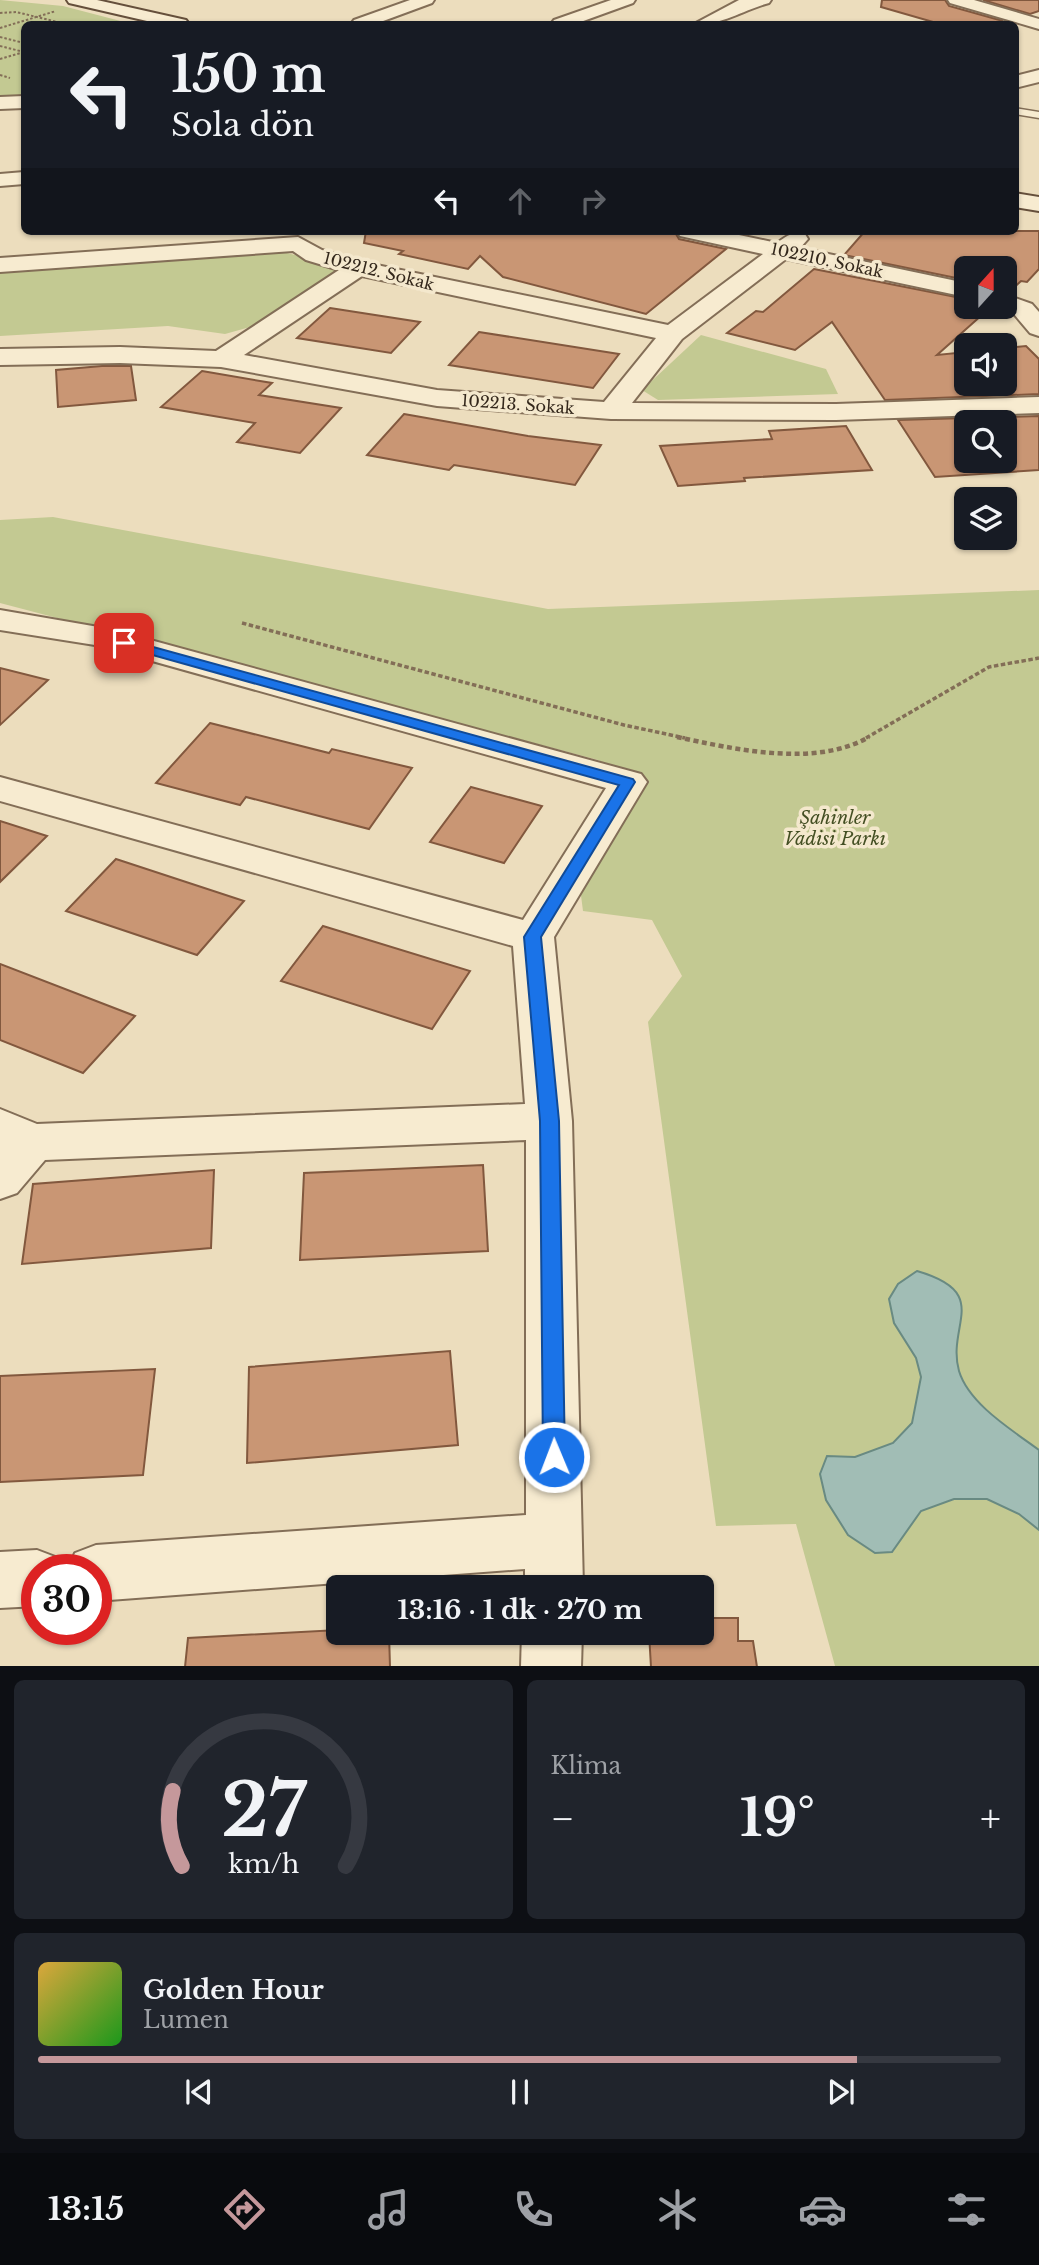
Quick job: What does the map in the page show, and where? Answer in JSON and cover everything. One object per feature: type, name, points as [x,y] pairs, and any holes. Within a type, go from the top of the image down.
[{"type":"street","points":[[368,21],[426,0]]},
{"type":"street","points":[[568,21],[628,0]]},
{"type":"street","points":[[709,21],[746,3],[760,0]]},
{"type":"street","points":[[956,0],[1039,24]]},
{"type":"street","points":[[54,2],[76,3],[165,21]]},
{"type":"street","points":[[76,3],[137,21]]},
{"type":"street","points":[[1019,81],[1039,76]]},
{"type":"street","points":[[0,103],[21,103]]},
{"type":"street","points":[[0,180],[21,178]]},
{"type":"street","points":[[1019,192],[1039,195]]},
{"type":"street","points":[[1019,201],[1039,204]]},
{"type":"street","name":"102210. Sokak","points":[[708,235],[954,287]]},
{"type":"street","points":[[611,411],[673,334],[801,235]]},
{"type":"street","name":"102212. Sokak","points":[[0,265],[297,238],[314,255],[358,268],[673,334]]},
{"type":"street","points":[[221,359],[358,268]]},
{"type":"street","points":[[1017,306],[1023,309],[1039,328]]},
{"type":"street","name":"102213. Sokak","points":[[0,357],[120,355],[221,359],[437,398],[611,411],[836,412],[1039,405]]},
{"type":"street","points":[[0,620],[98,636],[628,782],[533,937],[549,1121],[554,1564],[112,1573]]},
{"type":"street","points":[[0,789],[533,937]]},
{"type":"street","points":[[0,1180],[17,1135],[549,1121]]},
{"type":"street","points":[[0,1580],[21,1579]]},
{"type":"street","points":[[551,1666],[552,1645]]},
{"type":"lane","points":[[1019,112],[1039,115]]},
{"type":"path","points":[[25,21],[76,3]]},
{"type":"path","points":[[0,13],[16,12],[54,21]]},
{"type":"path","points":[[0,29],[21,22]]},
{"type":"path","points":[[0,37],[21,42]]},
{"type":"path","points":[[0,46],[21,51]]},
{"type":"path","points":[[0,60],[21,53]]},
{"type":"path","points":[[242,623],[624,724],[716,745],[799,755],[858,743],[989,667],[1039,658]]},
{"type":"green space","points":[[0,0],[63,6],[120,21],[21,21],[21,98],[0,98]]},
{"type":"green space","points":[[283,252],[347,268],[250,327],[225,334],[168,326],[0,336],[0,271]]},
{"type":"green space","points":[[701,335],[826,369],[838,394],[658,400],[642,390]]},
{"type":"green space","name":"Şahinler Vadisi Parkı","points":[[53,517],[548,609],[1039,590],[1039,1666],[835,1666],[796,1524],[716,1526],[648,1022],[682,976],[652,920],[583,911],[579,880],[637,778],[598,760],[0,603],[0,520]]},
{"type":"water","points":[[917,1271],[954,1289],[960,1300],[962,1312],[957,1354],[964,1383],[982,1405],[1004,1425],[1039,1450],[1039,1530],[1019,1514],[987,1499],[954,1499],[921,1511],[892,1552],[875,1553],[848,1535],[826,1500],[820,1474],[827,1456],[855,1457],[893,1443],[912,1423],[921,1377],[916,1358],[894,1323],[889,1299],[898,1284]]},
{"type":"building","points":[[882,0],[945,0],[949,6],[1003,21],[930,21],[881,7]]},
{"type":"building","points":[[983,0],[1039,0],[1039,11],[1030,14]]},
{"type":"building","points":[[1019,231],[1039,231],[1039,269],[1027,282],[1021,281],[1017,285],[1017,256],[954,256],[954,278],[844,255],[862,235],[1019,235]]},
{"type":"building","points":[[365,235],[677,235],[679,239],[726,249],[646,314],[503,277],[480,256],[468,269],[399,254],[403,251],[364,243]]},
{"type":"building","points":[[814,269],[954,297],[954,319],[977,319],[962,333],[954,333],[954,340],[937,355],[954,353],[954,396],[988,396],[885,400],[832,322],[795,350],[727,333],[756,311],[763,312]]},
{"type":"building","points":[[330,308],[420,322],[391,353],[297,338]]},
{"type":"building","points":[[479,332],[619,354],[593,388],[449,365]]},
{"type":"building","points":[[1026,346],[1039,359],[1039,394],[1017,395],[1017,347]]},
{"type":"building","points":[[131,366],[136,400],[58,407],[56,370]]},
{"type":"building","points":[[202,371],[272,383],[259,395],[341,408],[300,453],[237,442],[255,423],[161,407]]},
{"type":"building","points":[[404,414],[528,436],[601,445],[575,485],[454,465],[449,470],[367,455]]},
{"type":"building","points":[[1039,416],[1039,470],[1017,471],[1017,417]]},
{"type":"building","points":[[954,418],[954,473],[994,473],[935,477],[898,420]]},
{"type":"building","points":[[846,426],[872,470],[744,478],[745,481],[678,486],[660,446],[772,439],[769,431]]},
{"type":"building","points":[[0,668],[48,680],[0,725]]},
{"type":"building","points":[[210,723],[329,753],[332,749],[412,768],[369,829],[246,797],[240,805],[156,783]]},
{"type":"building","points":[[471,787],[542,806],[504,863],[430,842]]},
{"type":"building","points":[[0,821],[47,836],[0,882]]},
{"type":"building","points":[[116,859],[244,901],[197,955],[66,911]]},
{"type":"building","points":[[323,926],[470,971],[432,1029],[281,981]]},
{"type":"building","points":[[0,964],[135,1016],[83,1073],[0,1040]]},
{"type":"building","points":[[483,1165],[488,1251],[300,1260],[304,1173]]},
{"type":"building","points":[[214,1170],[211,1248],[22,1264],[33,1184]]},
{"type":"building","points":[[450,1351],[458,1445],[247,1463],[249,1367]]},
{"type":"building","points":[[155,1369],[143,1475],[0,1482],[0,1376]]},
{"type":"building","points":[[714,1618],[738,1618],[738,1641],[753,1641],[757,1666],[651,1666],[650,1645],[714,1645]]},
{"type":"building","points":[[326,1631],[326,1645],[389,1645],[390,1666],[185,1666],[188,1638]]},
{"type":"route","points":[[124,643],[628,782],[533,937],[549,1121],[554,1457]]}]
